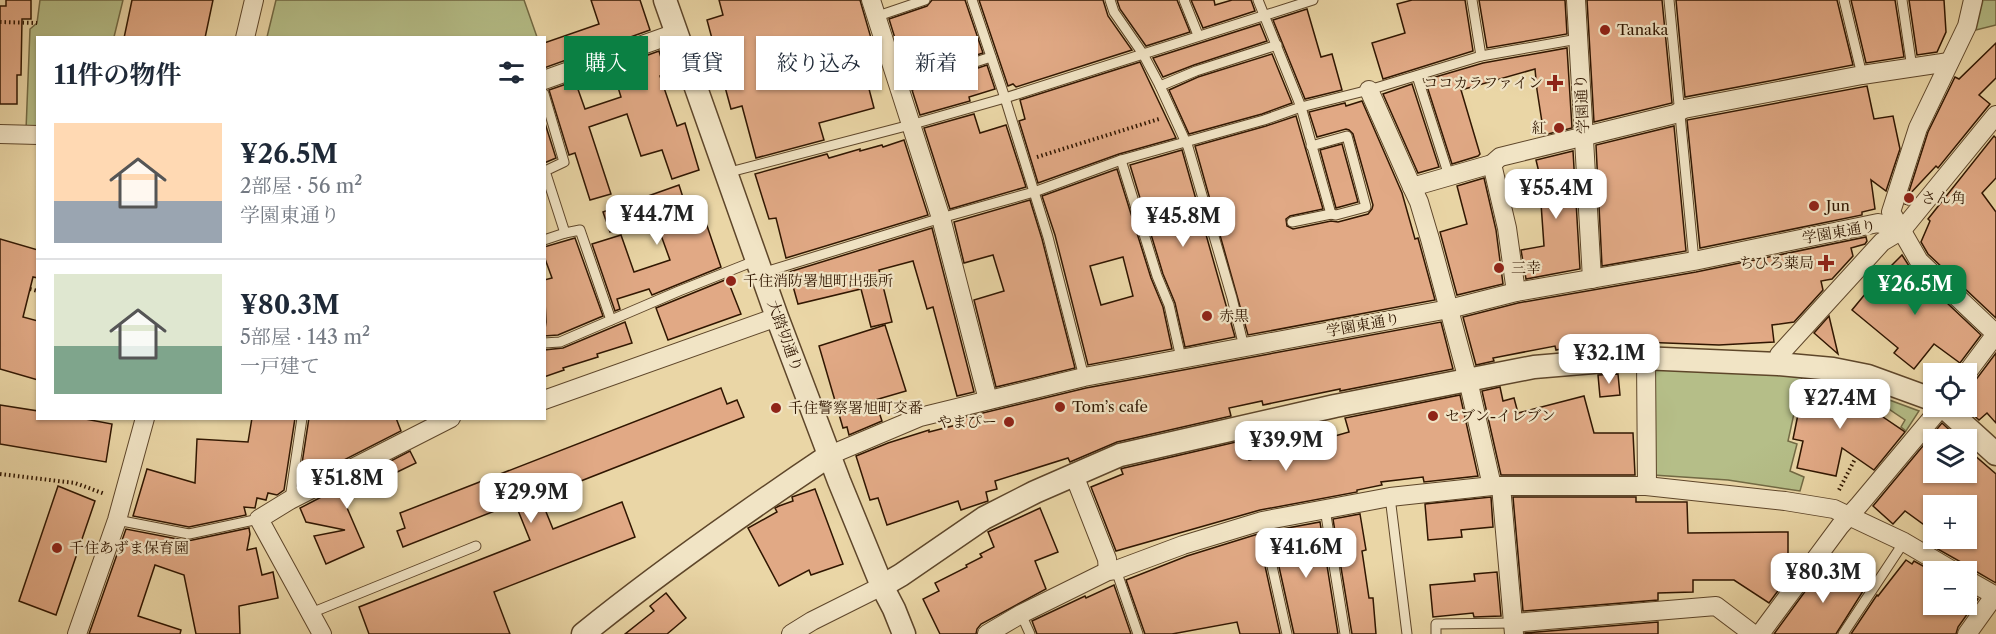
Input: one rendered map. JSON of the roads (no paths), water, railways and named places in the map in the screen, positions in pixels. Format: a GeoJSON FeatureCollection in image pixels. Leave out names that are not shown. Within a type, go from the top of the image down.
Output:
{"type":"FeatureCollection","features":[{"type":"Feature","properties":{"kind":"street"},"geometry":{"type":"LineString","coordinates":[[245,36],[254,0]]}},
{"type":"Feature","properties":{"kind":"street","name":"大踏切通り"},"geometry":{"type":"LineString","coordinates":[[665,0],[777,316],[882,586],[904,634]]}},
{"type":"Feature","properties":{"kind":"street","name":"学園通り"},"geometry":{"type":"LineString","coordinates":[[1576,0],[1592,279]]}},
{"type":"Feature","properties":{"kind":"street"},"geometry":{"type":"LineString","coordinates":[[1973,0],[1967,26],[1918,128],[1891,212],[1919,261],[1996,334],[1974,363]]}},
{"type":"Feature","properties":{"kind":"street"},"geometry":{"type":"LineString","coordinates":[[873,8],[894,74]]}},
{"type":"Feature","properties":{"kind":"street"},"geometry":{"type":"LineString","coordinates":[[546,79],[676,33]]}},
{"type":"Feature","properties":{"kind":"street"},"geometry":{"type":"LineString","coordinates":[[1412,187],[1492,164],[1500,157],[1680,112],[1862,75],[1948,62]]}},
{"type":"Feature","properties":{"kind":"street"},"geometry":{"type":"LineString","coordinates":[[899,90],[941,218],[988,400]]}},
{"type":"Feature","properties":{"kind":"street"},"geometry":{"type":"LineString","coordinates":[[1369,90],[1412,187],[1449,309],[1496,486],[1513,628],[1716,606],[1754,634]]}},
{"type":"Feature","properties":{"kind":"street"},"geometry":{"type":"LineString","coordinates":[[1778,364],[1779,355],[1882,242],[1902,230],[1996,115]]}},
{"type":"Feature","properties":{"kind":"street"},"geometry":{"type":"LineString","coordinates":[[0,134],[36,135]]}},
{"type":"Feature","properties":{"kind":"street"},"geometry":{"type":"LineString","coordinates":[[1492,164],[1507,228],[1516,292]]}},
{"type":"Feature","properties":{"kind":"street","name":"学園東通り"},"geometry":{"type":"LineString","coordinates":[[830,455],[920,417],[1084,377],[1449,309],[1516,292],[1694,261],[1878,223],[1902,230]]}},
{"type":"Feature","properties":{"kind":"street"},"geometry":{"type":"LineString","coordinates":[[546,399],[777,316]]}},
{"type":"Feature","properties":{"kind":"street"},"geometry":{"type":"LineString","coordinates":[[1646,358],[1647,486]]}},
{"type":"Feature","properties":{"kind":"street"},"geometry":{"type":"LineString","coordinates":[[791,634],[908,571],[984,518],[1120,455],[1335,406],[1533,367],[1646,358],[1833,369],[1868,376],[1923,396]]}},
{"type":"Feature","properties":{"kind":"street"},"geometry":{"type":"LineString","coordinates":[[1760,634],[1840,526],[1842,512],[1932,417]]}},
{"type":"Feature","properties":{"kind":"street"},"geometry":{"type":"LineString","coordinates":[[1954,417],[1996,454]]}},
{"type":"Feature","properties":{"kind":"street"},"geometry":{"type":"LineString","coordinates":[[77,634],[117,520],[145,420]]}},
{"type":"Feature","properties":{"kind":"street"},"geometry":{"type":"LineString","coordinates":[[322,634],[259,519],[290,500],[447,420]]}},
{"type":"Feature","properties":{"kind":"street"},"geometry":{"type":"LineString","coordinates":[[583,634],[661,573],[830,455]]}},
{"type":"Feature","properties":{"kind":"street"},"geometry":{"type":"LineString","coordinates":[[1074,475],[1112,570]]}},
{"type":"Feature","properties":{"kind":"street"},"geometry":{"type":"LineString","coordinates":[[987,634],[1021,614],[1112,570],[1262,521],[1390,497],[1496,486],[1647,486],[1842,512],[1905,542],[1936,561]]}},
{"type":"Feature","properties":{"kind":"street"},"geometry":{"type":"LineString","coordinates":[[1966,634],[1995,595],[1977,585]]}},
{"type":"Feature","properties":{"kind":"lane"},"geometry":{"type":"LineString","coordinates":[[873,8],[925,0]]}},
{"type":"Feature","properties":{"kind":"lane"},"geometry":{"type":"LineString","coordinates":[[972,0],[1048,237],[1084,377]]}},
{"type":"Feature","properties":{"kind":"lane"},"geometry":{"type":"LineString","coordinates":[[1110,0],[1114,12],[1143,54],[1160,86],[1188,147],[1244,347]]}},
{"type":"Feature","properties":{"kind":"lane"},"geometry":{"type":"LineString","coordinates":[[1184,0],[1198,35]]}},
{"type":"Feature","properties":{"kind":"lane"},"geometry":{"type":"LineString","coordinates":[[1258,0],[1301,107],[1331,214]]}},
{"type":"Feature","properties":{"kind":"lane"},"geometry":{"type":"LineString","coordinates":[[726,173],[1005,98],[1313,0]]}},
{"type":"Feature","properties":{"kind":"lane"},"geometry":{"type":"LineString","coordinates":[[1472,0],[1481,56]]}},
{"type":"Feature","properties":{"kind":"lane"},"geometry":{"type":"LineString","coordinates":[[1670,0],[1694,261]]}},
{"type":"Feature","properties":{"kind":"lane"},"geometry":{"type":"LineString","coordinates":[[1844,0],[1862,75]]}},
{"type":"Feature","properties":{"kind":"lane"},"geometry":{"type":"LineString","coordinates":[[1902,0],[1912,68]]}},
{"type":"Feature","properties":{"kind":"lane"},"geometry":{"type":"LineString","coordinates":[[546,343],[560,342],[679,291],[1034,192],[1121,160],[1185,141],[1481,56],[1578,39]]}},
{"type":"Feature","properties":{"kind":"lane"},"geometry":{"type":"LineString","coordinates":[[1160,86],[1196,71],[1277,45]]}},
{"type":"Feature","properties":{"kind":"lane"},"geometry":{"type":"LineString","coordinates":[[978,61],[991,57]]}},
{"type":"Feature","properties":{"kind":"lane"},"geometry":{"type":"LineString","coordinates":[[1417,76],[1449,176]]}},
{"type":"Feature","properties":{"kind":"lane"},"geometry":{"type":"LineString","coordinates":[[546,101],[564,162],[546,171]]}},
{"type":"Feature","properties":{"kind":"lane"},"geometry":{"type":"LineString","coordinates":[[1292,222],[1336,215],[1365,207],[1347,136],[1311,146]]}},
{"type":"Feature","properties":{"kind":"lane"},"geometry":{"type":"LineString","coordinates":[[1121,160],[1157,276],[1169,305],[1181,358]]}},
{"type":"Feature","properties":{"kind":"lane"},"geometry":{"type":"LineString","coordinates":[[546,174],[565,233]]}},
{"type":"Feature","properties":{"kind":"lane"},"geometry":{"type":"LineString","coordinates":[[546,239],[580,230],[611,320]]}},
{"type":"Feature","properties":{"kind":"lane"},"geometry":{"type":"LineString","coordinates":[[290,500],[302,420]]}},
{"type":"Feature","properties":{"kind":"lane"},"geometry":{"type":"LineString","coordinates":[[1390,497],[1407,634]]}},
{"type":"Feature","properties":{"kind":"lane"},"geometry":{"type":"LineString","coordinates":[[1325,509],[1345,634]]}},
{"type":"Feature","properties":{"kind":"lane"},"geometry":{"type":"LineString","coordinates":[[117,520],[189,534],[259,519]]}},
{"type":"Feature","properties":{"kind":"lane"},"geometry":{"type":"LineString","coordinates":[[1262,521],[1287,634]]}},
{"type":"Feature","properties":{"kind":"lane"},"geometry":{"type":"LineString","coordinates":[[1843,634],[1905,542]]}},
{"type":"Feature","properties":{"kind":"lane"},"geometry":{"type":"LineString","coordinates":[[311,613],[476,546]]}},
{"type":"Feature","properties":{"kind":"lane"},"geometry":{"type":"LineString","coordinates":[[1112,570],[1138,634]]}},
{"type":"Feature","properties":{"kind":"lane"},"geometry":{"type":"LineString","coordinates":[[1021,614],[1030,634]]}},
{"type":"Feature","properties":{"kind":"lane"},"geometry":{"type":"LineString","coordinates":[[1436,634],[1436,624],[1513,628]]}},
{"type":"Feature","properties":{"kind":"place","name":"Tanaka"},"geometry":{"type":"Point","coordinates":[1605,30]}},
{"type":"Feature","properties":{"kind":"place","name":"ココカラファイン"},"geometry":{"type":"Point","coordinates":[1555,83]}},
{"type":"Feature","properties":{"kind":"place","name":"紅"},"geometry":{"type":"Point","coordinates":[1559,128]}},
{"type":"Feature","properties":{"kind":"place","name":"さん角"},"geometry":{"type":"Point","coordinates":[1909,198]}},
{"type":"Feature","properties":{"kind":"place","name":"Jun"},"geometry":{"type":"Point","coordinates":[1814,206]}},
{"type":"Feature","properties":{"kind":"place","name":"ちひろ薬局"},"geometry":{"type":"Point","coordinates":[1826,263]}},
{"type":"Feature","properties":{"kind":"place","name":"三幸"},"geometry":{"type":"Point","coordinates":[1499,268]}},
{"type":"Feature","properties":{"kind":"place","name":"千住消防署旭町出張所"},"geometry":{"type":"Point","coordinates":[731,281]}},
{"type":"Feature","properties":{"kind":"place","name":"赤黒"},"geometry":{"type":"Point","coordinates":[1207,316]}},
{"type":"Feature","properties":{"kind":"place","name":"Tom’s cafe"},"geometry":{"type":"Point","coordinates":[1060,407]}},
{"type":"Feature","properties":{"kind":"place","name":"千住警察署旭町交番"},"geometry":{"type":"Point","coordinates":[776,408]}},
{"type":"Feature","properties":{"kind":"place","name":"セブン-イレブン"},"geometry":{"type":"Point","coordinates":[1433,416]}},
{"type":"Feature","properties":{"kind":"place","name":"やまぴー"},"geometry":{"type":"Point","coordinates":[1009,422]}},
{"type":"Feature","properties":{"kind":"place","name":"千住あずま保育園"},"geometry":{"type":"Point","coordinates":[57,548]}}]}
